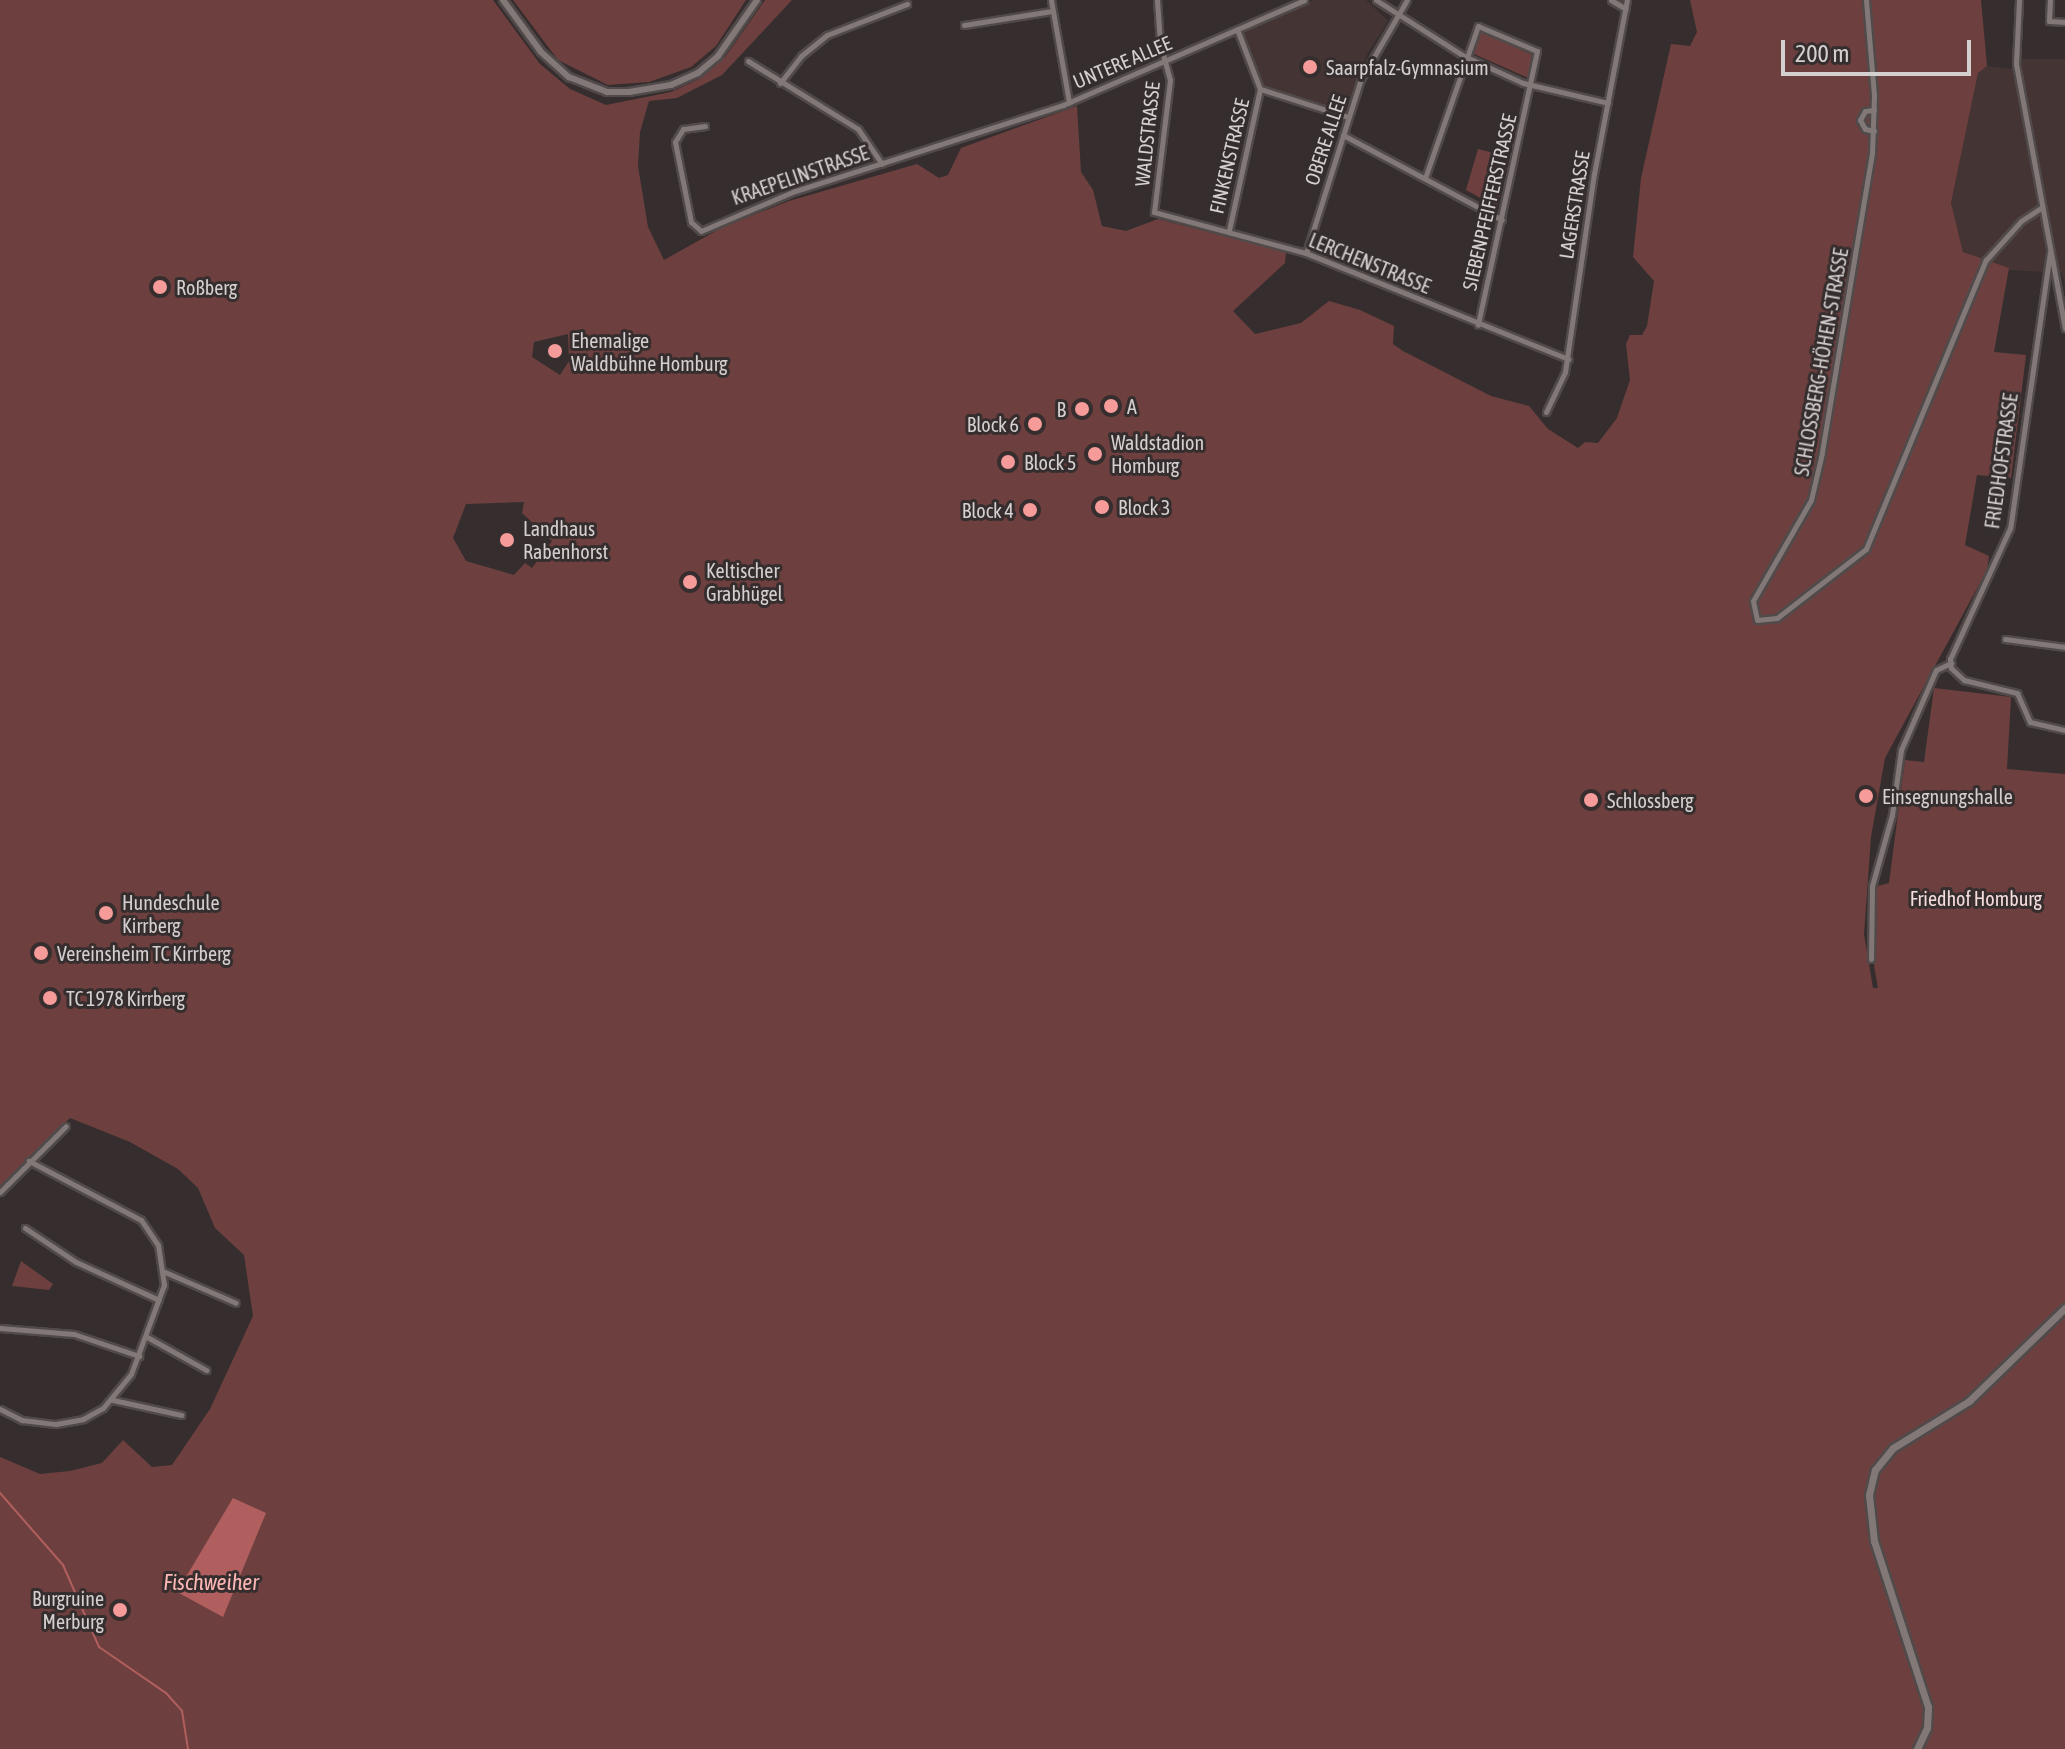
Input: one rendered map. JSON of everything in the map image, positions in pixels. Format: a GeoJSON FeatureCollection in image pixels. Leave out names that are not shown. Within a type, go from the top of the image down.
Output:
{"type":"FeatureCollection","features":[{"type":"Feature","properties":{"kind":"main road"},"geometry":{"type":"LineString","coordinates":[[1917,1749],[1927,1728],[1928,1707],[1874,1541],[1869,1495],[1875,1470],[1893,1448],[1969,1401],[2065,1308]]}},
{"type":"Feature","properties":{"kind":"street"},"geometry":{"type":"LineString","coordinates":[[503,0],[554,66],[579,83],[618,92],[671,85],[698,73],[718,56],[757,0]]}},
{"type":"Feature","properties":{"kind":"street"},"geometry":{"type":"LineString","coordinates":[[1051,0],[1069,102]]}},
{"type":"Feature","properties":{"kind":"street","name":"WALDSTRASSE"},"geometry":{"type":"LineString","coordinates":[[1154,212],[1170,80],[1157,0]]}},
{"type":"Feature","properties":{"kind":"street","name":"UNTERE ALLEE"},"geometry":{"type":"LineString","coordinates":[[948,143],[1069,102],[1304,0]]}},
{"type":"Feature","properties":{"kind":"street"},"geometry":{"type":"LineString","coordinates":[[1376,0],[1396,17],[1464,56],[1531,87],[1608,103]]}},
{"type":"Feature","properties":{"kind":"street","name":"OBERE ALLEE"},"geometry":{"type":"LineString","coordinates":[[1306,253],[1366,69],[1407,0]]}},
{"type":"Feature","properties":{"kind":"street"},"geometry":{"type":"LineString","coordinates":[[1611,0],[1626,9]]}},
{"type":"Feature","properties":{"kind":"street","name":"LAGERSTRASSE"},"geometry":{"type":"LineString","coordinates":[[1546,412],[1559,393],[1568,359],[1627,0]]}},
{"type":"Feature","properties":{"kind":"street","name":"SCHLOSSBERG-HÖHEN-STRASSE"},"geometry":{"type":"LineString","coordinates":[[1866,0],[1874,131],[1816,484],[1753,601],[1757,620],[1777,618],[1861,556],[1986,260],[2021,221],[2041,208]]}},
{"type":"Feature","properties":{"kind":"street"},"geometry":{"type":"LineString","coordinates":[[2019,0],[2016,64],[2065,329]]}},
{"type":"Feature","properties":{"kind":"street"},"geometry":{"type":"LineString","coordinates":[[2050,0],[2049,21],[2064,22]]}},
{"type":"Feature","properties":{"kind":"street"},"geometry":{"type":"LineString","coordinates":[[780,83],[827,35],[907,4]]}},
{"type":"Feature","properties":{"kind":"street"},"geometry":{"type":"LineString","coordinates":[[964,25],[1052,11]]}},
{"type":"Feature","properties":{"kind":"street","name":"SIEBENPFEIFFERSTRASSE"},"geometry":{"type":"LineString","coordinates":[[1464,56],[1478,26],[1483,25],[1537,51],[1478,325]]}},
{"type":"Feature","properties":{"kind":"street"},"geometry":{"type":"LineString","coordinates":[[1237,29],[1260,89],[1348,117]]}},
{"type":"Feature","properties":{"kind":"street"},"geometry":{"type":"LineString","coordinates":[[1425,178],[1464,56]]}},
{"type":"Feature","properties":{"kind":"street"},"geometry":{"type":"LineString","coordinates":[[748,61],[866,135],[882,164]]}},
{"type":"Feature","properties":{"kind":"street","name":"FINKENSTRASSE"},"geometry":{"type":"LineString","coordinates":[[1229,230],[1260,89]]}},
{"type":"Feature","properties":{"kind":"street"},"geometry":{"type":"LineString","coordinates":[[1874,110],[1865,111],[1860,120],[1865,129],[1874,131]]}},
{"type":"Feature","properties":{"kind":"street","name":"KRAEPELINSTRASSE"},"geometry":{"type":"LineString","coordinates":[[705,126],[683,129],[675,142],[691,222],[701,231],[762,202],[948,143]]}},
{"type":"Feature","properties":{"kind":"street"},"geometry":{"type":"LineString","coordinates":[[1343,135],[1502,220]]}},
{"type":"Feature","properties":{"kind":"street","name":"LERCHENSTRASSE"},"geometry":{"type":"LineString","coordinates":[[1154,212],[1306,253],[1568,359]]}},
{"type":"Feature","properties":{"kind":"street","name":"FRIEDHOFSTRASSE"},"geometry":{"type":"LineString","coordinates":[[1871,959],[1872,886],[1892,815],[1901,750],[1936,670],[1951,663],[2010,528],[2050,252]]}},
{"type":"Feature","properties":{"kind":"street"},"geometry":{"type":"LineString","coordinates":[[2005,639],[2065,647]]}},
{"type":"Feature","properties":{"kind":"street"},"geometry":{"type":"LineString","coordinates":[[1951,663],[1964,680],[2017,693],[2030,722],[2065,730]]}},
{"type":"Feature","properties":{"kind":"street"},"geometry":{"type":"LineString","coordinates":[[0,1192],[66,1126]]}},
{"type":"Feature","properties":{"kind":"street"},"geometry":{"type":"LineString","coordinates":[[0,1409],[22,1420],[56,1424],[83,1419],[113,1400],[147,1337],[165,1272],[158,1245],[141,1220],[29,1161]]}},
{"type":"Feature","properties":{"kind":"street"},"geometry":{"type":"LineString","coordinates":[[25,1228],[76,1262],[159,1300]]}},
{"type":"Feature","properties":{"kind":"street"},"geometry":{"type":"LineString","coordinates":[[165,1272],[236,1303]]}},
{"type":"Feature","properties":{"kind":"street"},"geometry":{"type":"LineString","coordinates":[[0,1328],[74,1334],[139,1356]]}},
{"type":"Feature","properties":{"kind":"street"},"geometry":{"type":"LineString","coordinates":[[147,1337],[206,1370]]}},
{"type":"Feature","properties":{"kind":"street"},"geometry":{"type":"LineString","coordinates":[[113,1400],[181,1415]]}},
{"type":"Feature","properties":{"kind":"shaded area","name":"Saarpfalz-Gymnasium"},"geometry":{"type":"Polygon","coordinates":[[[1314,0],[1366,0],[1388,21],[1367,54],[1344,113],[1265,88],[1244,32],[1314,0]]]}},
{"type":"Feature","properties":{"kind":"shaded area"},"geometry":{"type":"Polygon","coordinates":[[[2021,59],[2065,59],[2065,284],[2062,273],[2009,270],[1963,252],[1951,203],[1978,73],[1987,66],[2021,70],[2021,59]]]}},
{"type":"Feature","properties":{"kind":"green space","name":"Friedhof Homburg"},"geometry":{"type":"Polygon","coordinates":[[[0,0],[493,0],[540,64],[570,89],[606,105],[671,92],[701,78],[725,57],[765,0],[792,0],[722,75],[677,98],[649,101],[640,132],[638,166],[648,227],[664,260],[723,227],[789,201],[917,164],[939,178],[948,175],[961,148],[1077,106],[1081,172],[1093,190],[1102,226],[1126,231],[1158,219],[1286,252],[1285,263],[1233,311],[1255,334],[1301,323],[1329,301],[1360,310],[1394,326],[1393,344],[1403,351],[1491,396],[1529,406],[1548,429],[1578,448],[1585,442],[1598,443],[1617,418],[1630,380],[1626,344],[1630,335],[1642,335],[1647,326],[1654,281],[1633,257],[1641,178],[1671,44],[1690,46],[1697,32],[1690,0],[1981,0],[1987,66],[1978,73],[1951,203],[1963,252],[2009,268],[1994,352],[2026,355],[2011,478],[1977,475],[1965,545],[1989,556],[1987,570],[1885,758],[1871,837],[1864,934],[1873,988],[1878,988],[1871,948],[1874,887],[1889,883],[1905,760],[1924,762],[1934,688],[2011,697],[2007,769],[2065,774],[2065,1303],[2008,1360],[2014,1364],[2065,1312],[2065,1749],[0,1749],[0,1457],[40,1474],[70,1471],[102,1463],[123,1440],[152,1467],[172,1465],[210,1409],[253,1316],[244,1255],[215,1228],[198,1188],[178,1169],[130,1142],[70,1118],[0,1186],[0,0]],[[568,334],[534,342],[532,357],[560,375],[569,361],[568,334]],[[524,502],[466,504],[453,538],[466,561],[514,575],[525,563],[532,568],[552,541],[522,513],[524,502]]]}},
{"type":"Feature","properties":{"kind":"green space"},"geometry":{"type":"Polygon","coordinates":[[[513,0],[746,0],[716,46],[691,67],[649,82],[608,85],[558,60],[513,0]]]}},
{"type":"Feature","properties":{"kind":"green space"},"geometry":{"type":"Polygon","coordinates":[[[1481,31],[1532,55],[1528,78],[1474,54],[1481,31]]]}},
{"type":"Feature","properties":{"kind":"green space"},"geometry":{"type":"Polygon","coordinates":[[[1478,149],[1509,157],[1497,207],[1466,190],[1478,149]]]}},
{"type":"Feature","properties":{"kind":"green space"},"geometry":{"type":"Polygon","coordinates":[[[21,1261],[53,1284],[49,1290],[12,1286],[21,1261]]]}},
{"type":"Feature","properties":{"kind":"water","name":"Fischweiher"},"geometry":{"type":"Polygon","coordinates":[[[233,1498],[266,1513],[223,1617],[177,1592],[233,1498]]]}},
{"type":"Feature","properties":{"kind":"waterway"},"geometry":{"type":"LineString","coordinates":[[0,1493],[63,1565],[99,1647],[166,1693],[182,1711],[188,1749]]}},
{"type":"Feature","properties":{"kind":"place","name":"Saarpfalz-Gymnasium"},"geometry":{"type":"Point","coordinates":[1310,67]}},
{"type":"Feature","properties":{"kind":"place","name":"Roßberg"},"geometry":{"type":"Point","coordinates":[160,287]}},
{"type":"Feature","properties":{"kind":"place","name":"Ehemalige Waldbühne Homburg"},"geometry":{"type":"Point","coordinates":[555,351]}},
{"type":"Feature","properties":{"kind":"place","name":"A"},"geometry":{"type":"Point","coordinates":[1111,406]}},
{"type":"Feature","properties":{"kind":"place","name":"B"},"geometry":{"type":"Point","coordinates":[1082,409]}},
{"type":"Feature","properties":{"kind":"place","name":"Block 6"},"geometry":{"type":"Point","coordinates":[1035,424]}},
{"type":"Feature","properties":{"kind":"place","name":"Waldstadion Homburg"},"geometry":{"type":"Point","coordinates":[1095,454]}},
{"type":"Feature","properties":{"kind":"place","name":"Block 5"},"geometry":{"type":"Point","coordinates":[1008,462]}},
{"type":"Feature","properties":{"kind":"place","name":"Block 3"},"geometry":{"type":"Point","coordinates":[1102,507]}},
{"type":"Feature","properties":{"kind":"place","name":"Block 4"},"geometry":{"type":"Point","coordinates":[1030,510]}},
{"type":"Feature","properties":{"kind":"place","name":"Landhaus Rabenhorst"},"geometry":{"type":"Point","coordinates":[507,540]}},
{"type":"Feature","properties":{"kind":"place","name":"Keltischer Grabhügel"},"geometry":{"type":"Point","coordinates":[690,582]}},
{"type":"Feature","properties":{"kind":"place","name":"Einsegnungshalle"},"geometry":{"type":"Point","coordinates":[1866,796]}},
{"type":"Feature","properties":{"kind":"place","name":"Schlossberg"},"geometry":{"type":"Point","coordinates":[1591,800]}},
{"type":"Feature","properties":{"kind":"place","name":"Hundeschule Kirrberg"},"geometry":{"type":"Point","coordinates":[106,913]}},
{"type":"Feature","properties":{"kind":"place","name":"Vereinsheim TC Kirrberg"},"geometry":{"type":"Point","coordinates":[41,953]}},
{"type":"Feature","properties":{"kind":"place","name":"TC 1978 Kirrberg"},"geometry":{"type":"Point","coordinates":[50,998]}},
{"type":"Feature","properties":{"kind":"place","name":"Burgruine Merburg"},"geometry":{"type":"Point","coordinates":[120,1610]}}]}
